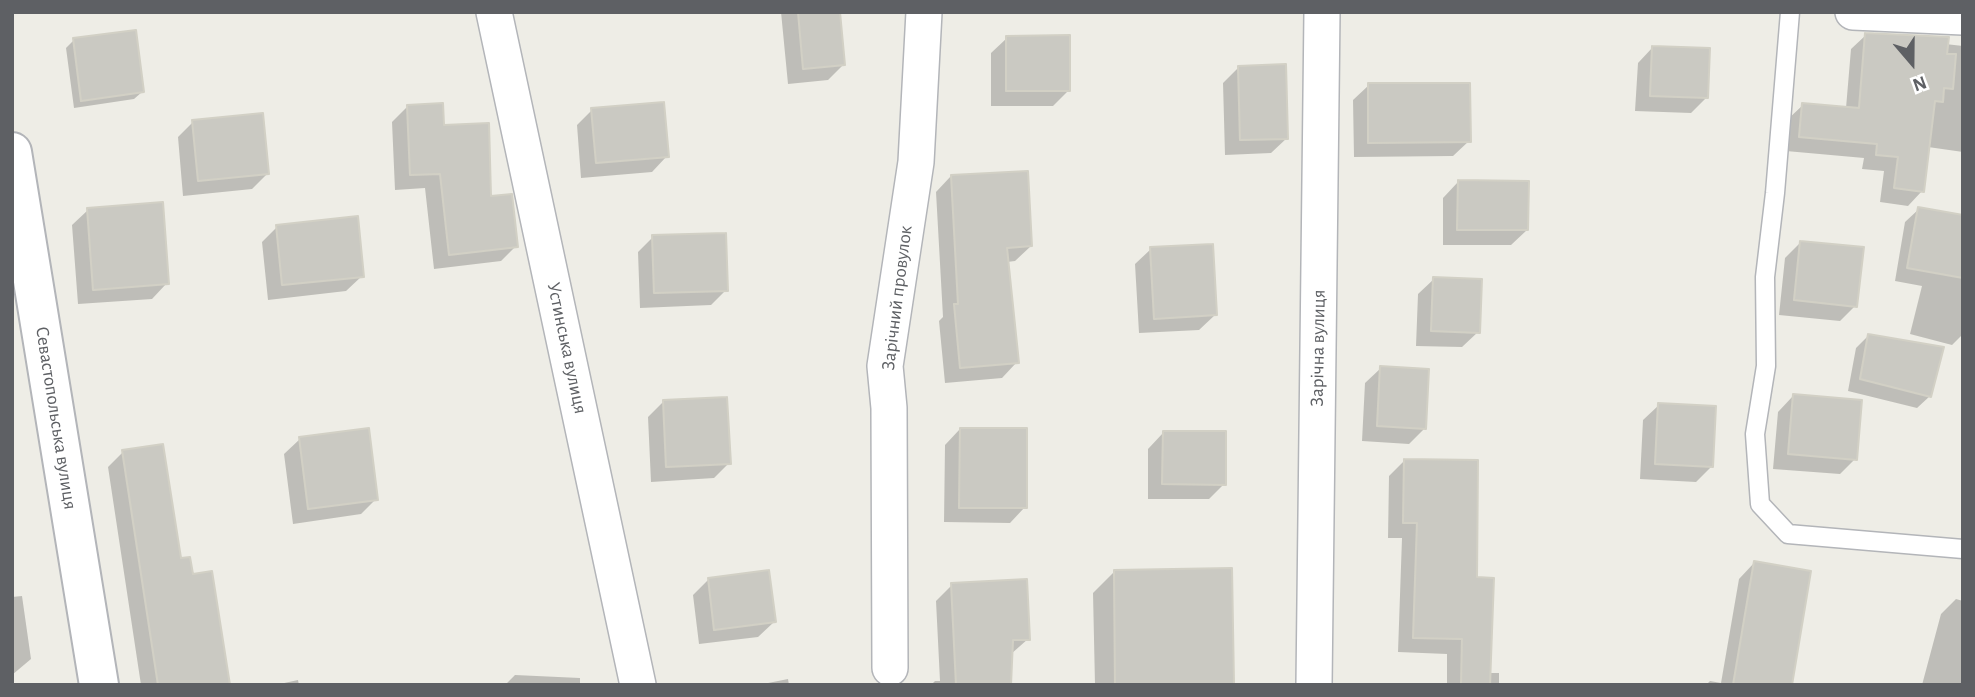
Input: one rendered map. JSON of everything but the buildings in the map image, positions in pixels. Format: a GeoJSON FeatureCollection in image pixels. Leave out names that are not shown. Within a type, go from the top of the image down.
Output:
{"type":"FeatureCollection","features":[{"type":"Feature","properties":{"kind":"street","name":"Устинська вулиця"},"geometry":{"type":"LineString","coordinates":[[495,12],[638,685]]}},
{"type":"Feature","properties":{"kind":"street","name":"Зарічний провулок"},"geometry":{"type":"LineString","coordinates":[[890,668],[889,408],[886,366],[916,162],[924,12]]}},
{"type":"Feature","properties":{"kind":"street","name":"Зарічна вулиця"},"geometry":{"type":"LineString","coordinates":[[1314,685],[1322,12]]}},
{"type":"Feature","properties":{"kind":"street"},"geometry":{"type":"LineString","coordinates":[[1853,12],[1963,17]]}},
{"type":"Feature","properties":{"kind":"street","name":"Севастопольська вулиця"},"geometry":{"type":"LineString","coordinates":[[12,152],[99,685]]}},
{"type":"Feature","properties":{"kind":"lane"},"geometry":{"type":"LineString","coordinates":[[1790,12],[1765,277],[1766,366],[1755,435],[1760,504],[1788,534],[1963,549]]}}]}
